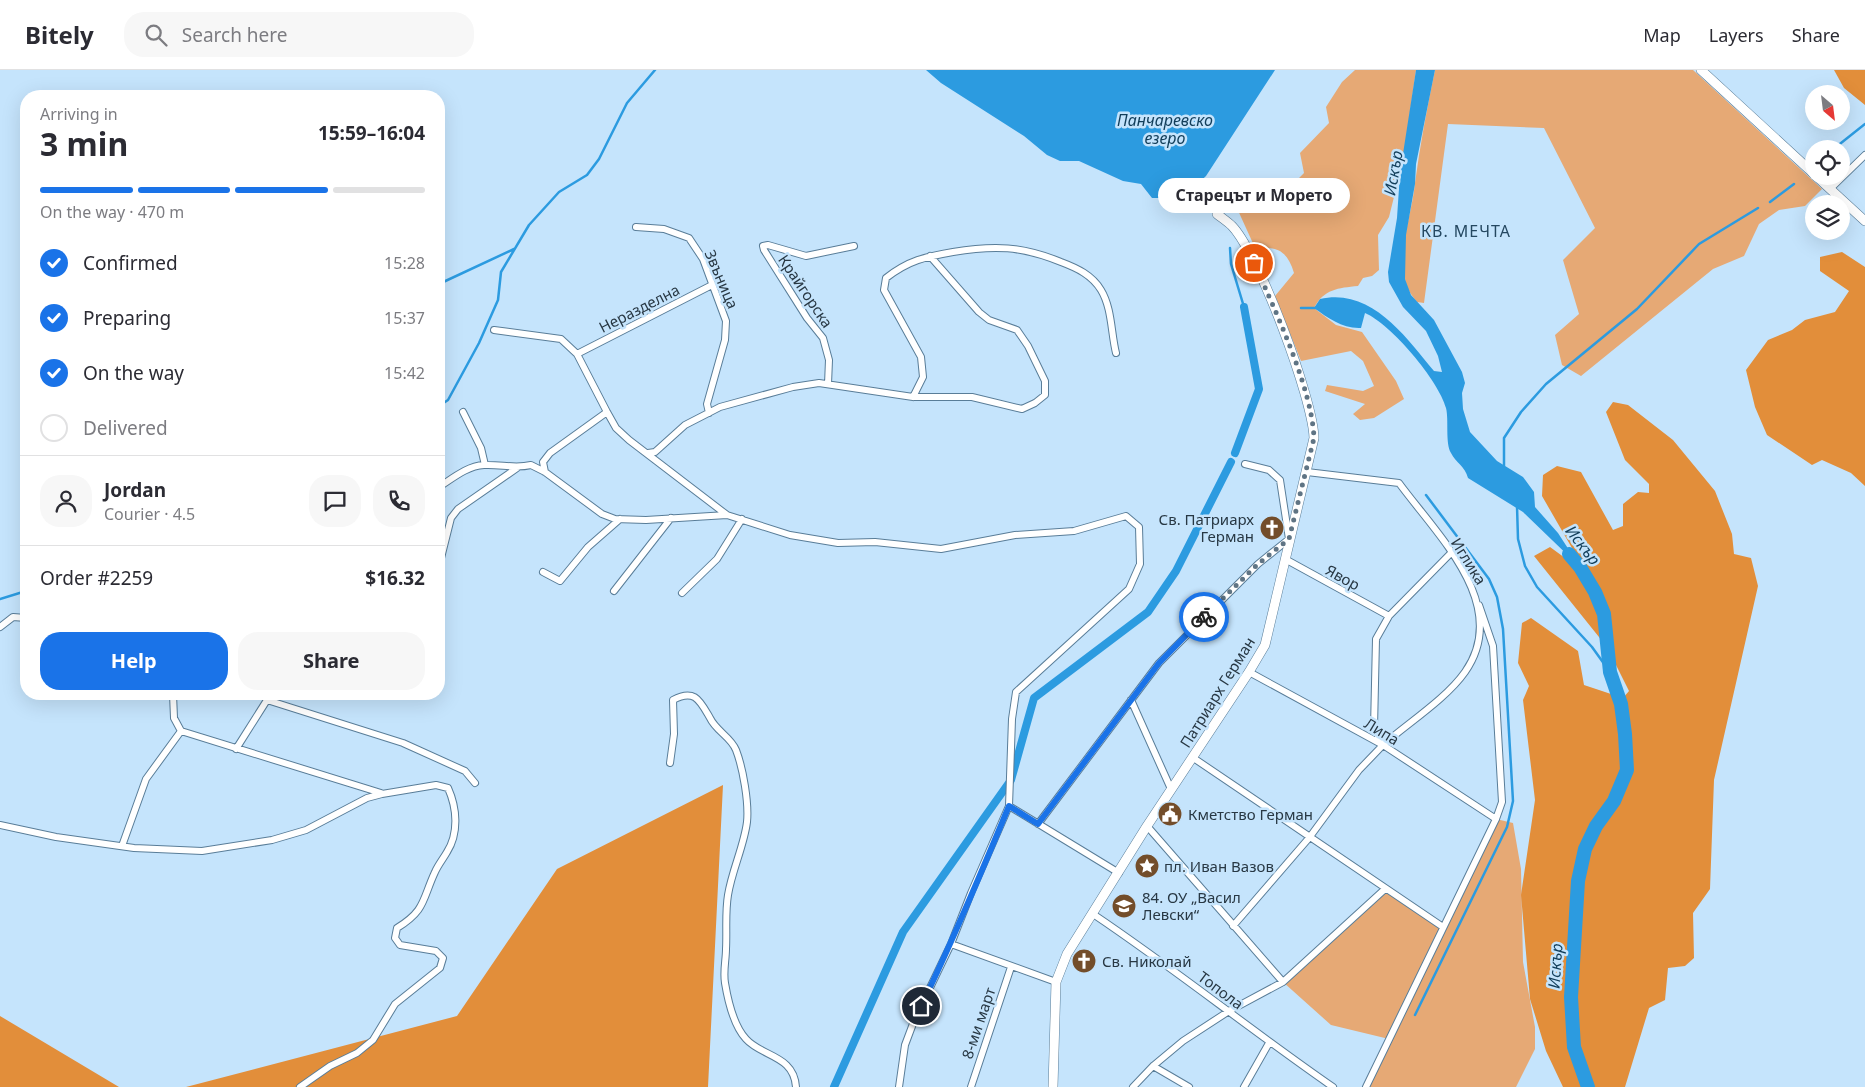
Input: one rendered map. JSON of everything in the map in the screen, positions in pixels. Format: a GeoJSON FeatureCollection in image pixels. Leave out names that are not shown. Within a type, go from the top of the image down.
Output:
{"type":"FeatureCollection","features":[{"type":"Feature","properties":{"kind":"street"},"geometry":{"type":"LineString","coordinates":[[1701,70],[1805,166]]}},
{"type":"Feature","properties":{"kind":"street"},"geometry":{"type":"LineString","coordinates":[[1830,189],[1865,156]]}},
{"type":"Feature","properties":{"kind":"street"},"geometry":{"type":"LineString","coordinates":[[1826,185],[1865,222]]}},
{"type":"Feature","properties":{"kind":"street","name":"Патриарх Герман"},"geometry":{"type":"LineString","coordinates":[[1053,1087],[1056,982],[1067,954],[1147,826],[1250,672],[1265,645],[1314,438],[1314,426],[1301,380],[1246,246],[1232,226],[1217,214]]}},
{"type":"Feature","properties":{"kind":"street","name":"Звъница"},"geometry":{"type":"LineString","coordinates":[[636,227],[664,229],[689,238],[703,259],[726,321],[725,340],[707,404],[709,413]]}},
{"type":"Feature","properties":{"kind":"street","name":"Крайгорска"},"geometry":{"type":"LineString","coordinates":[[828,384],[829,360],[824,338],[808,318],[763,246],[768,245],[806,256],[854,246]]}},
{"type":"Feature","properties":{"kind":"street"},"geometry":{"type":"LineString","coordinates":[[913,397],[923,377],[921,357],[884,290],[886,278],[903,265],[930,256],[974,248],[1007,247],[1032,251],[1074,267],[1091,277],[1102,290],[1111,321],[1111,334],[1116,353]]}},
{"type":"Feature","properties":{"kind":"street"},"geometry":{"type":"LineString","coordinates":[[648,453],[655,452],[685,425],[709,413],[729,404],[793,387],[828,384],[913,397],[972,397],[1022,409],[1035,403],[1044,395],[1045,381],[1028,346],[1017,330],[989,320],[979,312],[930,256]]}},
{"type":"Feature","properties":{"kind":"street","name":"Неразделна"},"geometry":{"type":"LineString","coordinates":[[577,354],[712,285]]}},
{"type":"Feature","properties":{"kind":"street"},"geometry":{"type":"LineString","coordinates":[[494,330],[561,339],[577,354],[616,428],[727,515]]}},
{"type":"Feature","properties":{"kind":"street"},"geometry":{"type":"LineString","coordinates":[[463,412],[481,448],[485,465]]}},
{"type":"Feature","properties":{"kind":"street"},"geometry":{"type":"LineString","coordinates":[[545,472],[543,462],[550,452],[606,412]]}},
{"type":"Feature","properties":{"kind":"street"},"geometry":{"type":"LineString","coordinates":[[445,542],[451,518],[458,509],[517,468],[531,464],[545,472],[602,514],[620,519],[727,515],[812,540],[838,543],[895,543],[941,549],[1015,535],[1074,531],[1126,516],[1134,520],[1139,527],[1141,536],[1140,564],[1129,589],[1016,692],[1012,719],[1009,806],[951,944],[914,1021],[905,1045],[899,1087]]}},
{"type":"Feature","properties":{"kind":"street"},"geometry":{"type":"LineString","coordinates":[[1038,824],[1159,663],[1258,564],[1289,539],[1280,480],[1269,470],[1245,464]]}},
{"type":"Feature","properties":{"kind":"street"},"geometry":{"type":"LineString","coordinates":[[445,483],[471,467],[485,465],[517,468]]}},
{"type":"Feature","properties":{"kind":"street","name":"Иглика"},"geometry":{"type":"LineString","coordinates":[[1233,926],[1309,838],[1360,770],[1382,745],[1444,694],[1464,673],[1476,653],[1480,634],[1479,605],[1469,580],[1399,483],[1307,472]]}},
{"type":"Feature","properties":{"kind":"street"},"geometry":{"type":"LineString","coordinates":[[614,591],[671,518]]}},
{"type":"Feature","properties":{"kind":"street"},"geometry":{"type":"LineString","coordinates":[[542,572],[560,581],[588,547],[620,519]]}},
{"type":"Feature","properties":{"kind":"street"},"geometry":{"type":"LineString","coordinates":[[682,593],[717,559],[742,519]]}},
{"type":"Feature","properties":{"kind":"street"},"geometry":{"type":"LineString","coordinates":[[1382,745],[1374,728],[1375,648],[1380,630],[1390,616],[1451,553]]}},
{"type":"Feature","properties":{"kind":"street","name":"Явор"},"geometry":{"type":"LineString","coordinates":[[1285,559],[1390,616]]}},
{"type":"Feature","properties":{"kind":"street"},"geometry":{"type":"LineString","coordinates":[[1366,1087],[1496,819],[1502,802],[1493,646],[1479,605]]}},
{"type":"Feature","properties":{"kind":"street"},"geometry":{"type":"LineString","coordinates":[[0,627],[13,617],[20,618]]}},
{"type":"Feature","properties":{"kind":"street","name":"Липа"},"geometry":{"type":"LineString","coordinates":[[1250,672],[1382,745],[1496,819]]}},
{"type":"Feature","properties":{"kind":"street"},"geometry":{"type":"LineString","coordinates":[[670,763],[674,734],[673,700],[682,696],[695,697],[700,700],[710,720],[731,741],[736,750],[747,805],[747,821],[728,896],[726,918],[724,968],[732,1013],[746,1039],[782,1061],[790,1070],[796,1087]]}},
{"type":"Feature","properties":{"kind":"street"},"geometry":{"type":"LineString","coordinates":[[173,700],[174,718],[181,731],[382,794]]}},
{"type":"Feature","properties":{"kind":"street"},"geometry":{"type":"LineString","coordinates":[[236,748],[267,700],[403,743],[465,771],[475,783]]}},
{"type":"Feature","properties":{"kind":"street"},"geometry":{"type":"LineString","coordinates":[[1130,700],[1171,790]]}},
{"type":"Feature","properties":{"kind":"street"},"geometry":{"type":"LineString","coordinates":[[122,846],[146,779],[181,731]]}},
{"type":"Feature","properties":{"kind":"street"},"geometry":{"type":"LineString","coordinates":[[1192,758],[1443,927]]}},
{"type":"Feature","properties":{"kind":"street"},"geometry":{"type":"LineString","coordinates":[[0,825],[56,837],[122,846],[172,851],[202,851],[272,840],[306,830],[367,798],[382,794],[436,785],[448,788],[453,800],[455,831],[449,850],[435,871],[422,907],[409,921],[397,928],[395,938],[400,945],[436,951],[443,958],[440,968],[395,1004],[373,1040],[357,1053],[330,1066],[300,1087]]}},
{"type":"Feature","properties":{"kind":"street"},"geometry":{"type":"LineString","coordinates":[[1009,806],[1119,873]]}},
{"type":"Feature","properties":{"kind":"street"},"geometry":{"type":"LineString","coordinates":[[1147,826],[1283,982]]}},
{"type":"Feature","properties":{"kind":"street"},"geometry":{"type":"LineString","coordinates":[[1133,1087],[1153,1066],[1184,1041],[1229,1011],[1283,982],[1385,889]]}},
{"type":"Feature","properties":{"kind":"street","name":"Топола"},"geometry":{"type":"LineString","coordinates":[[1093,914],[1137,943],[1269,1043],[1333,1087]]}},
{"type":"Feature","properties":{"kind":"street"},"geometry":{"type":"LineString","coordinates":[[951,944],[1056,982]]}},
{"type":"Feature","properties":{"kind":"street","name":"8-ми март"},"geometry":{"type":"LineString","coordinates":[[971,1087],[1011,967]]}},
{"type":"Feature","properties":{"kind":"street"},"geometry":{"type":"LineString","coordinates":[[1244,1087],[1269,1043]]}},
{"type":"Feature","properties":{"kind":"street"},"geometry":{"type":"LineString","coordinates":[[1153,1066],[1189,1087]]}},
{"type":"Feature","properties":{"kind":"street"},"geometry":{"type":"LineString","coordinates":[[892,1087],[899,1078]]}},
{"type":"Feature","properties":{"kind":"shaded area"},"geometry":{"type":"Polygon","coordinates":[[[1355,70],[1416,70],[1403,161],[1389,217],[1378,235],[1379,270],[1372,276],[1363,278],[1358,286],[1327,293],[1314,308],[1336,325],[1362,332],[1396,381],[1404,399],[1374,418],[1360,420],[1353,414],[1365,404],[1325,391],[1327,385],[1363,391],[1374,386],[1363,361],[1351,351],[1301,361],[1275,296],[1294,273],[1292,266],[1285,255],[1276,249],[1264,248],[1256,250],[1236,206],[1260,198],[1279,185],[1295,182],[1304,173],[1300,153],[1329,123],[1326,107],[1342,82],[1355,70]]]}},
{"type":"Feature","properties":{"kind":"shaded area"},"geometry":{"type":"Polygon","coordinates":[[[1435,70],[1693,70],[1805,173],[1805,185],[1818,185],[1822,189],[1816,195],[1805,195],[1805,206],[1779,210],[1759,224],[1744,256],[1713,269],[1581,376],[1562,365],[1555,335],[1579,314],[1563,260],[1595,228],[1544,128],[1448,124],[1424,303],[1417,302],[1408,288],[1403,267],[1403,255],[1435,70]]]}},
{"type":"Feature","properties":{"kind":"shaded area"},"geometry":{"type":"Polygon","coordinates":[[[1834,70],[1865,70],[1865,105],[1850,93],[1850,85],[1842,85],[1834,70]]]}},
{"type":"Feature","properties":{"kind":"shaded area"},"geometry":{"type":"Polygon","coordinates":[[[1842,252],[1865,267],[1865,486],[1851,473],[1822,460],[1812,465],[1767,435],[1755,407],[1746,370],[1768,340],[1792,330],[1805,320],[1835,312],[1849,291],[1820,271],[1820,257],[1842,252]]]}},
{"type":"Feature","properties":{"kind":"shaded area"},"geometry":{"type":"Polygon","coordinates":[[[1613,402],[1628,405],[1673,440],[1715,491],[1732,534],[1734,554],[1751,558],[1758,586],[1714,780],[1710,889],[1693,913],[1694,958],[1685,966],[1668,968],[1665,1000],[1649,1008],[1625,1087],[1563,1087],[1546,1051],[1530,999],[1521,895],[1535,800],[1523,700],[1529,686],[1518,663],[1522,623],[1531,618],[1578,651],[1584,685],[1623,698],[1629,691],[1607,647],[1534,556],[1550,547],[1576,566],[1580,562],[1542,496],[1543,475],[1557,466],[1581,472],[1613,530],[1623,526],[1623,504],[1638,492],[1649,493],[1649,484],[1625,460],[1606,412],[1613,402]]]}},
{"type":"Feature","properties":{"kind":"shaded area"},"geometry":{"type":"Polygon","coordinates":[[[723,785],[708,1087],[186,1087],[457,1016],[557,869],[723,785]]]}},
{"type":"Feature","properties":{"kind":"shaded area"},"geometry":{"type":"Polygon","coordinates":[[[1496,819],[1513,823],[1521,869],[1523,962],[1535,1027],[1535,1049],[1516,1087],[1366,1087],[1389,1039],[1331,1025],[1283,982],[1385,889],[1443,927],[1496,819]]]}},
{"type":"Feature","properties":{"kind":"shaded area"},"geometry":{"type":"Polygon","coordinates":[[[0,1016],[119,1087],[0,1087],[0,1016]]]}},
{"type":"Feature","properties":{"kind":"water","name":"Панчаревско езеро"},"geometry":{"type":"Polygon","coordinates":[[[926,70],[1275,70],[1206,176],[1183,198],[1152,198],[1141,184],[1123,181],[1079,161],[1060,161],[1047,155],[1024,136],[941,83],[926,70]]]}},
{"type":"Feature","properties":{"kind":"water"},"geometry":{"type":"Polygon","coordinates":[[[1416,70],[1435,70],[1416,164],[1415,184],[1406,235],[1405,279],[1411,295],[1434,320],[1462,372],[1465,383],[1462,393],[1463,409],[1470,432],[1497,461],[1523,477],[1534,492],[1535,507],[1558,533],[1580,567],[1523,512],[1468,478],[1465,470],[1449,449],[1447,413],[1442,397],[1413,354],[1388,329],[1365,313],[1361,328],[1354,328],[1336,322],[1314,308],[1320,299],[1338,297],[1355,300],[1371,308],[1399,330],[1434,371],[1442,372],[1438,356],[1426,331],[1403,307],[1389,282],[1388,272],[1397,218],[1400,173],[1416,70]]]}},
{"type":"Feature","properties":{"kind":"waterway"},"geometry":{"type":"LineString","coordinates":[[445,402],[448,400],[479,343],[498,300],[501,272],[529,225],[559,192],[587,175],[599,159],[627,103],[655,70]]}},
{"type":"Feature","properties":{"kind":"waterway"},"geometry":{"type":"LineString","coordinates":[[1845,140],[1865,124]]}},
{"type":"Feature","properties":{"kind":"waterway"},"geometry":{"type":"LineString","coordinates":[[1770,202],[1794,184]]}},
{"type":"Feature","properties":{"kind":"waterway"},"geometry":{"type":"LineString","coordinates":[[1504,466],[1504,438],[1521,412],[1546,384],[1637,309],[1699,244],[1758,208]]}},
{"type":"Feature","properties":{"kind":"waterway"},"geometry":{"type":"LineString","coordinates":[[1230,248],[1231,264],[1244,307]]}},
{"type":"Feature","properties":{"kind":"waterway"},"geometry":{"type":"LineString","coordinates":[[445,281],[514,249]]}},
{"type":"Feature","properties":{"kind":"waterway"},"geometry":{"type":"LineString","coordinates":[[1235,453],[1259,389],[1244,307]]}},
{"type":"Feature","properties":{"kind":"waterway"},"geometry":{"type":"LineString","coordinates":[[1301,308],[1317,308]]}},
{"type":"Feature","properties":{"kind":"waterway"},"geometry":{"type":"LineString","coordinates":[[834,1087],[903,932],[1011,780],[1034,698],[1148,612],[1176,571],[1231,462]]}},
{"type":"Feature","properties":{"kind":"waterway"},"geometry":{"type":"LineString","coordinates":[[1415,1015],[1507,827],[1513,801],[1503,629],[1497,597],[1489,579],[1426,495]]}},
{"type":"Feature","properties":{"kind":"waterway"},"geometry":{"type":"LineString","coordinates":[[1517,506],[1518,539],[1525,566],[1537,587],[1592,647],[1610,672]]}},
{"type":"Feature","properties":{"kind":"waterway","name":"Искър"},"geometry":{"type":"LineString","coordinates":[[1569,554],[1580,567],[1595,592],[1604,614],[1610,672],[1621,704],[1627,770],[1614,801],[1596,826],[1585,849],[1578,881],[1571,997],[1574,1047],[1588,1087]]}},
{"type":"Feature","properties":{"kind":"waterway"},"geometry":{"type":"LineString","coordinates":[[0,599],[20,593]]}},
{"type":"Feature","properties":{"kind":"way so far"},"geometry":{"type":"LineString","coordinates":[[1204,617],[1258,564],[1289,539],[1314,438],[1314,426],[1301,380],[1254,263]]}},
{"type":"Feature","properties":{"kind":"place","name":"Старецът и Морето"},"geometry":{"type":"Point","coordinates":[1254,263]}},
{"type":"Feature","properties":{"kind":"place","name":"Св. Патриарх Герман"},"geometry":{"type":"Point","coordinates":[1272,528]}},
{"type":"Feature","properties":{"kind":"place","name":"Кметство Герман"},"geometry":{"type":"Point","coordinates":[1170,814]}},
{"type":"Feature","properties":{"kind":"place","name":"пл. Иван Вазов"},"geometry":{"type":"Point","coordinates":[1147,866]}},
{"type":"Feature","properties":{"kind":"place","name":"84. ОУ „Васил Левски“"},"geometry":{"type":"Point","coordinates":[1124,906]}},
{"type":"Feature","properties":{"kind":"place","name":"Св. Николай"},"geometry":{"type":"Point","coordinates":[1084,961]}},
{"type":"Feature","properties":{"kind":"district","name":"КВ. МЕЧТА"},"geometry":{"type":"Point","coordinates":[1466,231]}},
{"type":"Feature","properties":{"kind":"route"},"geometry":{"type":"LineString","coordinates":[[921,1006],[951,944],[1009,806],[1038,824],[1159,663],[1204,617]]}}]}
